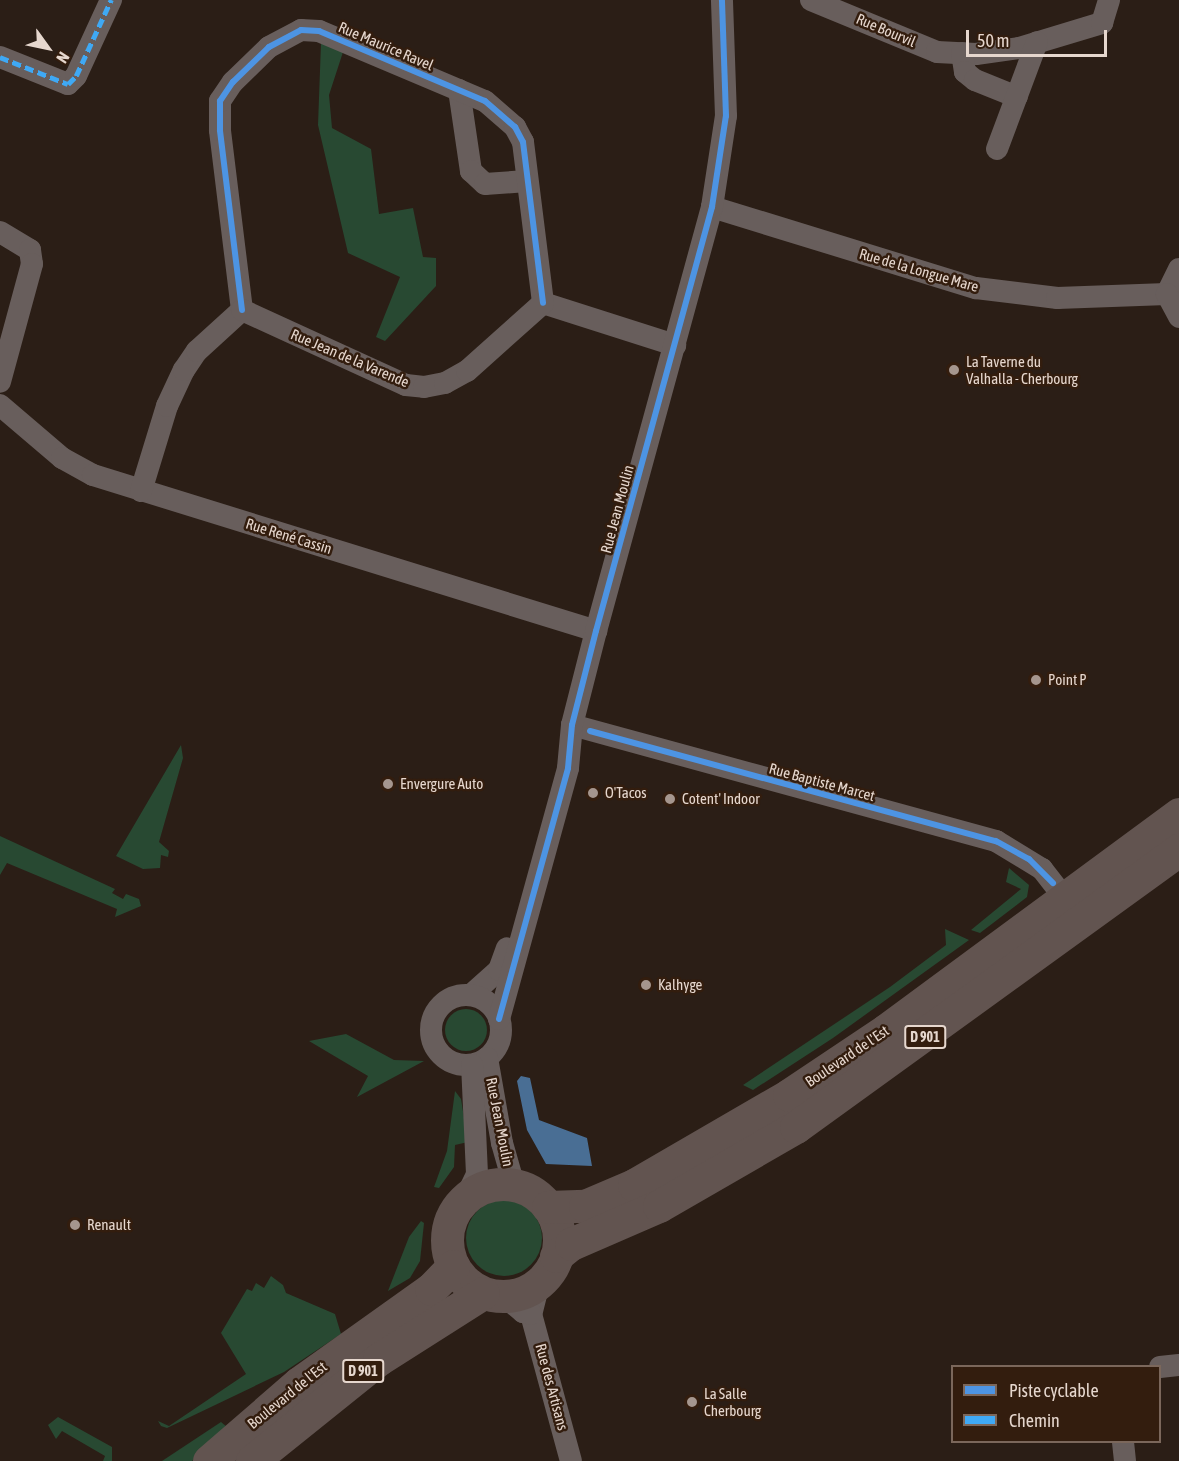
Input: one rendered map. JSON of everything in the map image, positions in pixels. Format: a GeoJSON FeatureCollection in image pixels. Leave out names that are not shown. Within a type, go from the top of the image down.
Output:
{"type":"FeatureCollection","features":[{"type":"Feature","properties":{"kind":"main road","name":"Boulevard de l'Est"},"geometry":{"type":"LineString","coordinates":[[548,1207],[585,1206],[691,1155],[886,1030],[1179,814]]}},
{"type":"Feature","properties":{"kind":"main road","name":"Boulevard de l'Est"},"geometry":{"type":"LineString","coordinates":[[556,1256],[571,1244],[659,1206],[796,1127],[1179,850]]}},
{"type":"Feature","properties":{"kind":"main road"},"geometry":{"type":"LineString","coordinates":[[496,1184],[514,1185],[539,1197],[548,1207],[559,1239],[556,1256],[535,1299],[522,1293],[493,1294],[471,1287],[453,1266],[447,1249],[448,1230],[454,1213],[465,1199],[496,1184]]}},
{"type":"Feature","properties":{"kind":"main road","name":"Boulevard de l'Est"},"geometry":{"type":"LineString","coordinates":[[209,1461],[299,1383],[422,1296],[453,1266]]}},
{"type":"Feature","properties":{"kind":"main road","name":"Boulevard de l'Est"},"geometry":{"type":"LineString","coordinates":[[252,1461],[379,1359],[493,1294]]}},
{"type":"Feature","properties":{"kind":"street"},"geometry":{"type":"LineString","coordinates":[[0,57],[68,84],[76,76],[111,0]]}},
{"type":"Feature","properties":{"kind":"street","name":"Rue Jean Moulin"},"geometry":{"type":"LineString","coordinates":[[581,728],[558,752],[503,960],[488,984],[471,995],[453,997],[443,1003],[436,1012],[431,1032],[442,1056],[454,1063],[479,1061],[498,1044],[499,1019],[581,728],[596,630],[712,207],[726,116],[725,0]]}},
{"type":"Feature","properties":{"kind":"street","name":"Rue Bourvil"},"geometry":{"type":"LineString","coordinates":[[811,0],[937,51],[962,53],[1037,42],[1102,23],[1109,0]]}},
{"type":"Feature","properties":{"kind":"street","name":"Rue Maurice Ravel"},"geometry":{"type":"LineString","coordinates":[[242,310],[220,130],[220,101],[233,82],[270,47],[301,30],[319,31],[459,90],[501,111],[515,126],[523,142],[543,303]]}},
{"type":"Feature","properties":{"kind":"street"},"geometry":{"type":"LineString","coordinates":[[997,149],[1037,42]]}},
{"type":"Feature","properties":{"kind":"street"},"geometry":{"type":"LineString","coordinates":[[962,53],[965,72],[975,80],[1017,97]]}},
{"type":"Feature","properties":{"kind":"street"},"geometry":{"type":"LineString","coordinates":[[459,90],[471,171],[485,184],[527,181]]}},
{"type":"Feature","properties":{"kind":"street","name":"Rue de la Longue Mare"},"geometry":{"type":"LineString","coordinates":[[712,207],[976,288],[1057,298],[1167,294]]}},
{"type":"Feature","properties":{"kind":"street"},"geometry":{"type":"LineString","coordinates":[[0,231],[30,250],[32,264],[0,382]]}},
{"type":"Feature","properties":{"kind":"street"},"geometry":{"type":"LineString","coordinates":[[1179,269],[1167,294],[1179,317]]}},
{"type":"Feature","properties":{"kind":"street"},"geometry":{"type":"LineString","coordinates":[[543,303],[675,345]]}},
{"type":"Feature","properties":{"kind":"street","name":"Rue Jean de la Varende"},"geometry":{"type":"LineString","coordinates":[[242,310],[406,385],[424,387],[445,383],[467,371],[543,303]]}},
{"type":"Feature","properties":{"kind":"street"},"geometry":{"type":"LineString","coordinates":[[141,491],[167,406],[184,370],[197,351],[242,310]]}},
{"type":"Feature","properties":{"kind":"street","name":"Rue René Cassin"},"geometry":{"type":"LineString","coordinates":[[0,405],[62,458],[93,475],[596,630]]}},
{"type":"Feature","properties":{"kind":"street","name":"Rue Baptiste Marcet"},"geometry":{"type":"LineString","coordinates":[[581,728],[996,841],[1042,869],[1065,898]]}},
{"type":"Feature","properties":{"kind":"street"},"geometry":{"type":"LineString","coordinates":[[471,995],[487,1002],[499,1019]]}},
{"type":"Feature","properties":{"kind":"street","name":"Rue Jean Moulin"},"geometry":{"type":"LineString","coordinates":[[479,1061],[514,1185]]}},
{"type":"Feature","properties":{"kind":"street","name":"Rue Jean Moulin"},"geometry":{"type":"LineString","coordinates":[[465,1199],[477,1174],[479,1061]]}},
{"type":"Feature","properties":{"kind":"street","name":"Rue des Artisans"},"geometry":{"type":"LineString","coordinates":[[535,1299],[571,1461]]}},
{"type":"Feature","properties":{"kind":"street"},"geometry":{"type":"LineString","coordinates":[[1161,1366],[1179,1365]]}},
{"type":"Feature","properties":{"kind":"street"},"geometry":{"type":"LineString","coordinates":[[1123,1443],[1125,1461]]}},
{"type":"Feature","properties":{"kind":"green space"},"geometry":{"type":"Polygon","coordinates":[[[321,43],[343,52],[329,95],[332,128],[371,149],[379,214],[413,208],[423,257],[436,258],[436,286],[385,341],[376,337],[400,277],[348,253],[318,125],[321,43]]]}},
{"type":"Feature","properties":{"kind":"green space"},"geometry":{"type":"Polygon","coordinates":[[[181,745],[183,758],[159,842],[169,851],[168,857],[161,855],[160,868],[143,869],[116,856],[181,745]]]}},
{"type":"Feature","properties":{"kind":"green space"},"geometry":{"type":"Polygon","coordinates":[[[0,836],[115,889],[112,893],[123,899],[126,894],[139,899],[141,906],[115,917],[117,909],[7,863],[0,875],[0,836]]]}},
{"type":"Feature","properties":{"kind":"green space"},"geometry":{"type":"Polygon","coordinates":[[[1009,868],[1029,885],[1027,897],[980,933],[971,930],[1021,889],[1006,882],[1009,868]]]}},
{"type":"Feature","properties":{"kind":"green space"},"geometry":{"type":"Polygon","coordinates":[[[945,929],[969,940],[833,1038],[753,1090],[743,1085],[890,987],[946,945],[945,929]]]}},
{"type":"Feature","properties":{"kind":"green space"},"geometry":{"type":"Polygon","coordinates":[[[466,1009],[474,1010],[481,1015],[486,1022],[486,1038],[481,1045],[474,1050],[466,1051],[458,1050],[451,1045],[446,1038],[445,1030],[446,1022],[451,1015],[458,1010],[466,1009]]]}},
{"type":"Feature","properties":{"kind":"green space"},"geometry":{"type":"Polygon","coordinates":[[[346,1034],[394,1060],[424,1061],[357,1097],[368,1076],[309,1041],[346,1034]]]}},
{"type":"Feature","properties":{"kind":"green space"},"geometry":{"type":"Polygon","coordinates":[[[455,1091],[461,1099],[468,1142],[455,1145],[454,1167],[439,1188],[434,1187],[447,1151],[455,1091]]]}},
{"type":"Feature","properties":{"kind":"green space"},"geometry":{"type":"Polygon","coordinates":[[[497,1200],[511,1200],[525,1206],[536,1217],[542,1231],[539,1253],[531,1265],[511,1276],[497,1276],[483,1270],[472,1259],[466,1245],[466,1231],[472,1217],[483,1206],[497,1200]]]}},
{"type":"Feature","properties":{"kind":"green space"},"geometry":{"type":"Polygon","coordinates":[[[421,1221],[424,1223],[420,1261],[410,1278],[388,1291],[409,1237],[421,1221]]]}},
{"type":"Feature","properties":{"kind":"green space"},"geometry":{"type":"Polygon","coordinates":[[[271,1276],[283,1285],[286,1293],[335,1314],[341,1334],[284,1372],[167,1428],[161,1426],[158,1421],[169,1426],[246,1374],[221,1333],[247,1289],[252,1291],[256,1283],[264,1288],[271,1276]]]}},
{"type":"Feature","properties":{"kind":"green space"},"geometry":{"type":"Polygon","coordinates":[[[58,1417],[112,1447],[112,1461],[103,1461],[105,1456],[62,1431],[56,1439],[48,1425],[58,1417]]]}},
{"type":"Feature","properties":{"kind":"green space"},"geometry":{"type":"Polygon","coordinates":[[[221,1422],[227,1427],[192,1461],[162,1461],[221,1422]]]}},
{"type":"Feature","properties":{"kind":"water"},"geometry":{"type":"Polygon","coordinates":[[[521,1076],[530,1078],[539,1120],[587,1138],[592,1166],[546,1164],[527,1130],[517,1081],[521,1076]]]}},
{"type":"Feature","properties":{"kind":"marked path"},"geometry":{"type":"LineString","coordinates":[[0,57],[68,84],[76,76],[111,0]]}},
{"type":"Feature","properties":{"kind":"cycle path"},"geometry":{"type":"LineString","coordinates":[[499,1019],[568,768],[572,725],[596,631],[712,207],[726,116],[722,0]]}},
{"type":"Feature","properties":{"kind":"cycle path"},"geometry":{"type":"LineString","coordinates":[[242,310],[220,130],[220,101],[233,82],[269,47],[301,30],[319,31],[485,101],[515,127],[523,142],[543,303]]}},
{"type":"Feature","properties":{"kind":"cycle path"},"geometry":{"type":"LineString","coordinates":[[590,731],[996,841],[1029,859],[1053,883]]}},
{"type":"Feature","properties":{"kind":"place","name":"La Taverne du Valhalla - Cherbourg"},"geometry":{"type":"Point","coordinates":[954,370]}},
{"type":"Feature","properties":{"kind":"place","name":"Point P"},"geometry":{"type":"Point","coordinates":[1036,680]}},
{"type":"Feature","properties":{"kind":"place","name":"Envergure Auto"},"geometry":{"type":"Point","coordinates":[388,784]}},
{"type":"Feature","properties":{"kind":"place","name":"O'Tacos"},"geometry":{"type":"Point","coordinates":[593,793]}},
{"type":"Feature","properties":{"kind":"place","name":"Cotent' Indoor"},"geometry":{"type":"Point","coordinates":[670,799]}},
{"type":"Feature","properties":{"kind":"place","name":"Kalhyge"},"geometry":{"type":"Point","coordinates":[646,985]}},
{"type":"Feature","properties":{"kind":"place","name":"Renault"},"geometry":{"type":"Point","coordinates":[75,1225]}},
{"type":"Feature","properties":{"kind":"place","name":"La Salle Cherbourg"},"geometry":{"type":"Point","coordinates":[692,1402]}}]}
